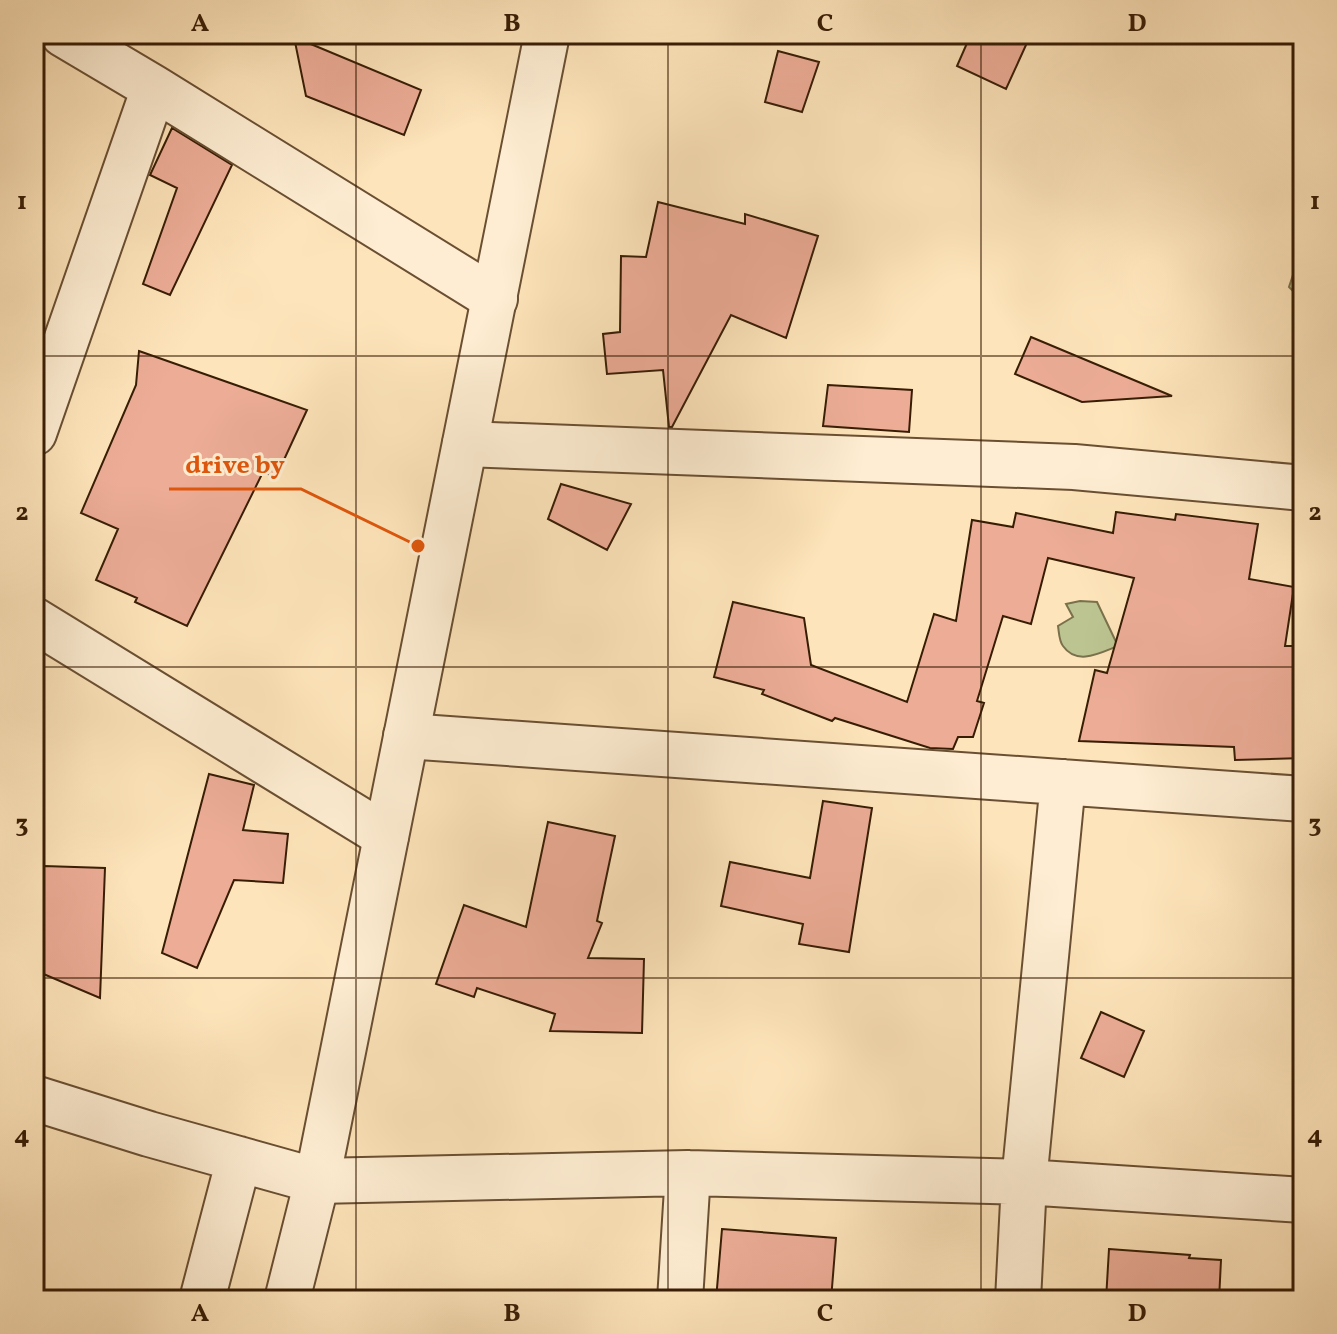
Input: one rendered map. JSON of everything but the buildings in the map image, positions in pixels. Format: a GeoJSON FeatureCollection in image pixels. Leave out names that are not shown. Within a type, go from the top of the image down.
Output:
{"type":"FeatureCollection","features":[{"type":"Feature","properties":{"kind":"street"},"geometry":{"type":"LineString","coordinates":[[287,1300],[317,1181],[547,34]]}},
{"type":"Feature","properties":{"kind":"street"},"geometry":{"type":"LineString","coordinates":[[85,40],[154,88],[495,299]]}},
{"type":"Feature","properties":{"kind":"street"},"geometry":{"type":"LineString","coordinates":[[34,433],[154,88]]}},
{"type":"Feature","properties":{"kind":"street"},"geometry":{"type":"LineString","coordinates":[[465,444],[1074,467],[1303,488]]}},
{"type":"Feature","properties":{"kind":"street"},"geometry":{"type":"LineString","coordinates":[[34,620],[386,836]]}},
{"type":"Feature","properties":{"kind":"street"},"geometry":{"type":"LineString","coordinates":[[406,736],[1303,799]]}},
{"type":"Feature","properties":{"kind":"street"},"geometry":{"type":"LineString","coordinates":[[1018,1300],[1024,1182],[1063,782]]}},
{"type":"Feature","properties":{"kind":"street"},"geometry":{"type":"LineString","coordinates":[[34,1098],[317,1181],[688,1173],[1024,1182],[1303,1200]]}},
{"type":"Feature","properties":{"kind":"street"},"geometry":{"type":"LineString","coordinates":[[202,1300],[239,1159]]}},
{"type":"Feature","properties":{"kind":"street"},"geometry":{"type":"LineString","coordinates":[[680,1300],[688,1173]]}},
{"type":"Feature","properties":{"kind":"green space"},"geometry":{"type":"Polygon","coordinates":[[[1303,245],[1303,301],[1289,287],[1303,245]]]}},
{"type":"Feature","properties":{"kind":"green space"},"geometry":{"type":"Polygon","coordinates":[[[1097,602],[1118,646],[1082,657],[1063,646],[1058,626],[1073,617],[1066,604],[1097,602]]]}},
{"type":"Feature","properties":{"kind":"place","name":"drive by"},"geometry":{"type":"Point","coordinates":[418,546]}}]}
